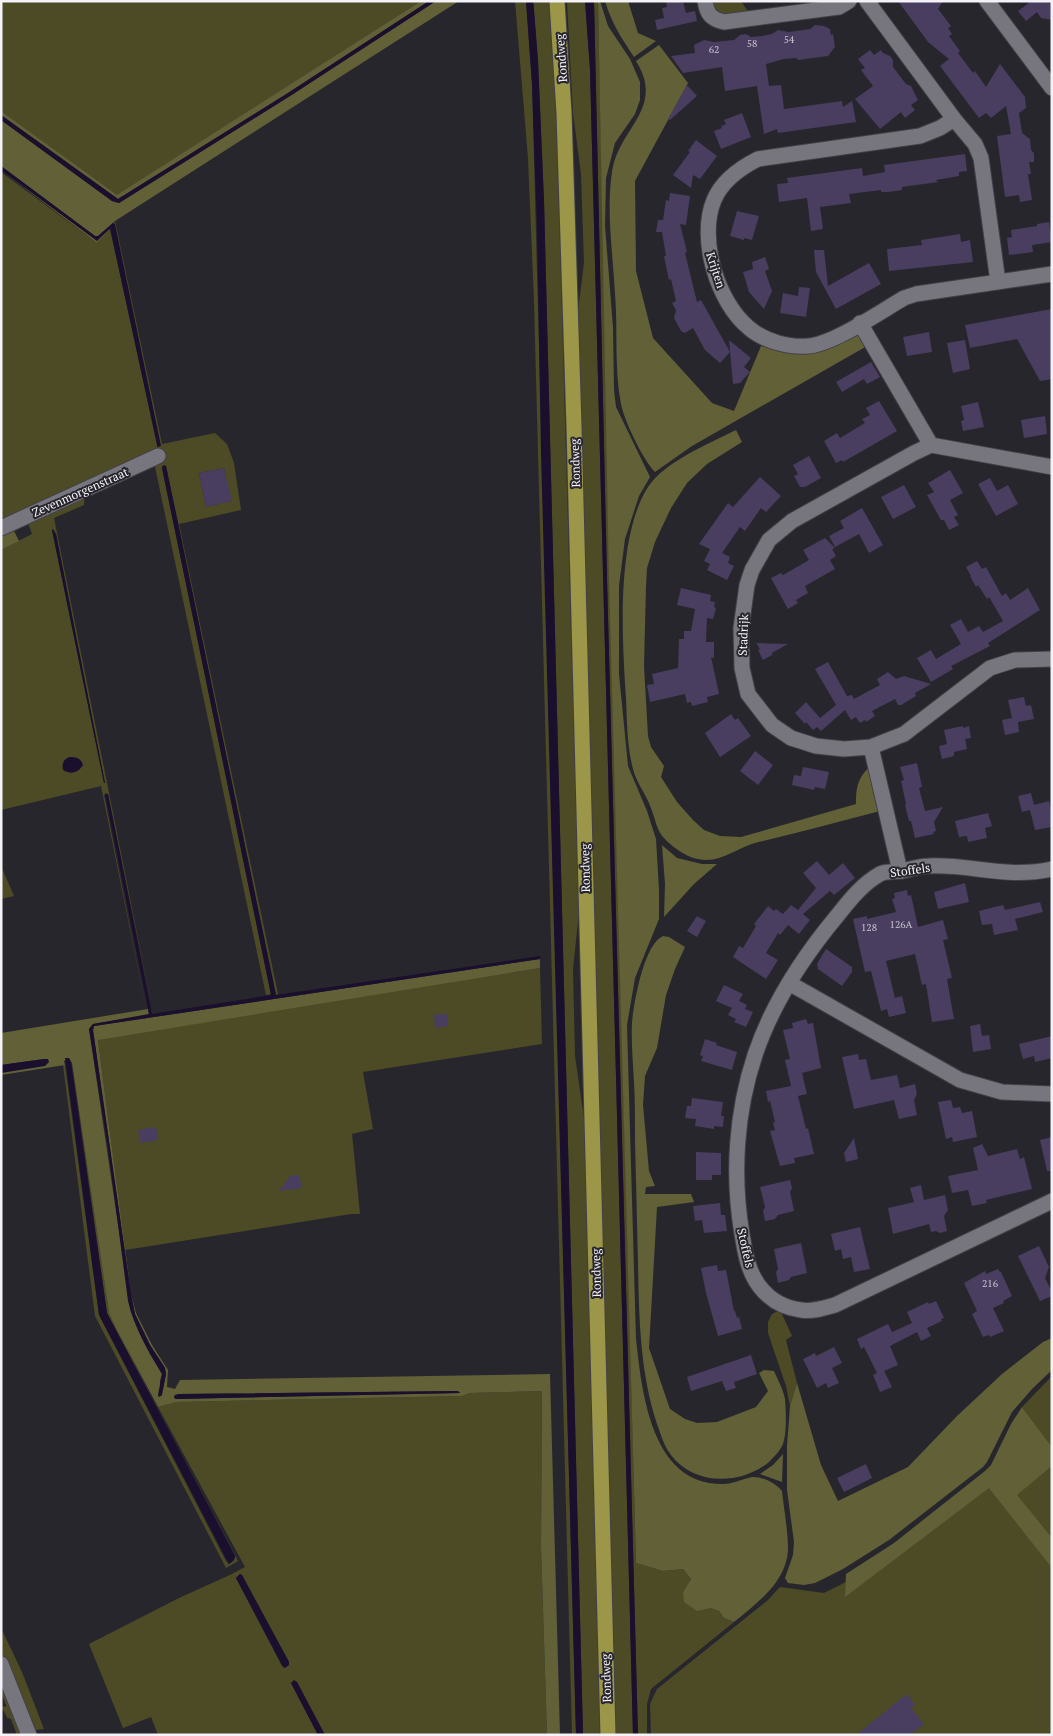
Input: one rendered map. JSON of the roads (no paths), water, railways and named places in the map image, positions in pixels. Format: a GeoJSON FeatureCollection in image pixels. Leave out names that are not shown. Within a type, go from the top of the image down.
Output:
{"type":"FeatureCollection","features":[{"type":"Feature","properties":{"kind":"main road","name":"Rondweg"},"geometry":{"type":"LineString","coordinates":[[557,1],[564,113],[571,338],[608,1735]]}},
{"type":"Feature","properties":{"kind":"street"},"geometry":{"type":"LineString","coordinates":[[705,1],[706,10],[711,17],[724,22],[839,7],[849,1]]}},
{"type":"Feature","properties":{"kind":"street"},"geometry":{"type":"LineString","coordinates":[[867,1],[954,119],[975,144],[981,158],[998,282]]}},
{"type":"Feature","properties":{"kind":"street"},"geometry":{"type":"LineString","coordinates":[[987,1],[1052,88]]}},
{"type":"Feature","properties":{"kind":"street","name":"Krijten"},"geometry":{"type":"LineString","coordinates":[[954,119],[940,128],[920,136],[758,159],[742,167],[731,177],[715,199],[708,219],[707,243],[712,267],[733,311],[749,328],[771,342],[809,346],[827,341],[904,298],[916,294],[1052,274]]}},
{"type":"Feature","properties":{"kind":"street"},"geometry":{"type":"LineString","coordinates":[[860,324],[932,445],[1052,467]]}},
{"type":"Feature","properties":{"kind":"street","name":"Stadrijk"},"geometry":{"type":"LineString","coordinates":[[932,445],[792,521],[770,540],[752,570],[747,586],[741,628],[742,668],[748,694],[772,725],[791,738],[816,746],[844,749],[871,747],[904,734],[990,668],[1015,660],[1052,659]]}},
{"type":"Feature","properties":{"kind":"street","name":"Zevenmorgenstraat"},"geometry":{"type":"LineString","coordinates":[[1,528],[158,456]]}},
{"type":"Feature","properties":{"kind":"street"},"geometry":{"type":"LineString","coordinates":[[871,747],[900,871]]}},
{"type":"Feature","properties":{"kind":"street","name":"Stoffels"},"geometry":{"type":"LineString","coordinates":[[1052,868],[1038,872],[1008,874],[927,866],[881,874],[855,894],[811,947],[789,983],[766,1028],[747,1082],[740,1117],[737,1149],[738,1203],[745,1255],[751,1272],[760,1287],[773,1300],[787,1307],[803,1310],[815,1310],[835,1305],[1052,1201]]}},
{"type":"Feature","properties":{"kind":"street"},"geometry":{"type":"LineString","coordinates":[[789,983],[960,1080],[1002,1092],[1052,1094]]}},
{"type":"Feature","properties":{"kind":"street"},"geometry":{"type":"LineString","coordinates":[[1,1664],[29,1735]]}}]}
